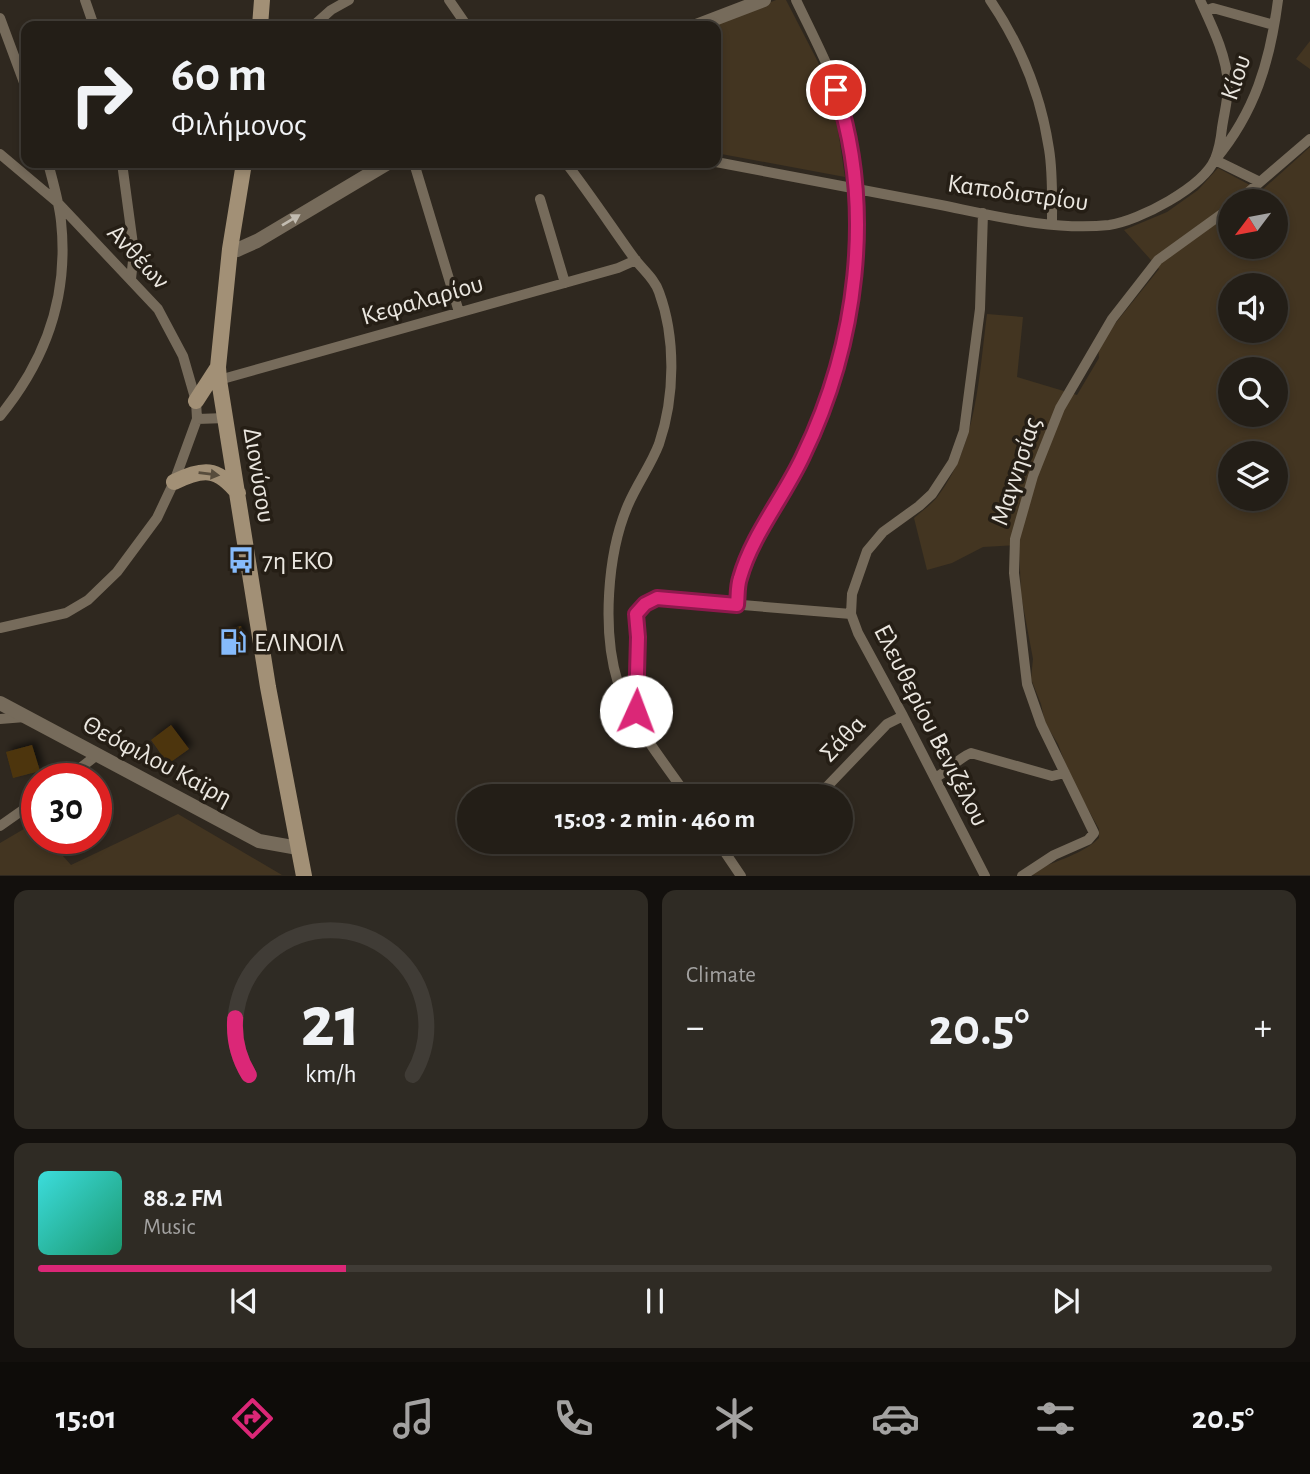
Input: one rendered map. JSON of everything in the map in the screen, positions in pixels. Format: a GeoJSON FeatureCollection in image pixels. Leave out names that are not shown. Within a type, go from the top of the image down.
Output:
{"type":"FeatureCollection","features":[{"type":"Feature","properties":{"kind":"main road"},"geometry":{"type":"LineString","coordinates":[[260,21],[262,0]]}},
{"type":"Feature","properties":{"kind":"main road","name":"Διονύσου"},"geometry":{"type":"LineString","coordinates":[[243,168],[230,249],[219,373],[268,687],[304,876]]}},
{"type":"Feature","properties":{"kind":"main road"},"geometry":{"type":"LineString","coordinates":[[196,401],[219,373]]}},
{"type":"Feature","properties":{"kind":"main road"},"geometry":{"type":"LineString","coordinates":[[174,482],[190,474],[210,472],[227,480],[238,494]]}},
{"type":"Feature","properties":{"kind":"street"},"geometry":{"type":"LineString","coordinates":[[85,0],[92,21]]}},
{"type":"Feature","properties":{"kind":"street"},"geometry":{"type":"LineString","coordinates":[[319,21],[349,0]]}},
{"type":"Feature","properties":{"kind":"street"},"geometry":{"type":"LineString","coordinates":[[449,0],[464,21]]}},
{"type":"Feature","properties":{"kind":"street"},"geometry":{"type":"LineString","coordinates":[[709,21],[764,0]]}},
{"type":"Feature","properties":{"kind":"street"},"geometry":{"type":"LineString","coordinates":[[737,605],[739,579],[751,550],[803,458],[822,415],[852,296],[856,249],[856,189],[852,153],[843,111],[825,61],[796,0]]}},
{"type":"Feature","properties":{"kind":"street"},"geometry":{"type":"LineString","coordinates":[[990,0],[1016,44],[1041,109],[1050,151],[1052,224]]}},
{"type":"Feature","properties":{"kind":"street","name":"Κίου"},"geometry":{"type":"LineString","coordinates":[[1215,160],[1236,134],[1252,102],[1274,25],[1278,0]]}},
{"type":"Feature","properties":{"kind":"street"},"geometry":{"type":"LineString","coordinates":[[1202,5],[1274,25]]}},
{"type":"Feature","properties":{"kind":"street"},"geometry":{"type":"LineString","coordinates":[[1202,5],[1223,57],[1228,85],[1215,160],[1260,182]]}},
{"type":"Feature","properties":{"kind":"street"},"geometry":{"type":"LineString","coordinates":[[0,18],[21,75]]}},
{"type":"Feature","properties":{"kind":"street"},"geometry":{"type":"LineString","coordinates":[[1252,189],[1310,139]]}},
{"type":"Feature","properties":{"kind":"street","name":"Ανθέων"},"geometry":{"type":"LineString","coordinates":[[0,154],[57,202],[131,279],[166,322],[183,356],[196,401],[197,419]]}},
{"type":"Feature","properties":{"kind":"street","name":"Καποδιστρίου"},"geometry":{"type":"LineString","coordinates":[[721,163],[983,213],[1052,224],[1088,226],[1113,224],[1160,205],[1203,177],[1215,160]]}},
{"type":"Feature","properties":{"kind":"street"},"geometry":{"type":"LineString","coordinates":[[0,416],[30,376],[50,333],[59,292],[61,219],[49,168]]}},
{"type":"Feature","properties":{"kind":"street"},"geometry":{"type":"LineString","coordinates":[[123,168],[134,252],[131,279]]}},
{"type":"Feature","properties":{"kind":"street"},"geometry":{"type":"LineString","coordinates":[[230,249],[237,250],[257,241],[380,168]]}},
{"type":"Feature","properties":{"kind":"street"},"geometry":{"type":"LineString","coordinates":[[416,168],[459,312]]}},
{"type":"Feature","properties":{"kind":"street"},"geometry":{"type":"LineString","coordinates":[[570,168],[655,282],[661,296],[669,338],[671,379],[667,408],[659,444],[628,506],[616,542],[610,590],[609,635],[618,682],[631,714],[679,784]]}},
{"type":"Feature","properties":{"kind":"street"},"geometry":{"type":"LineString","coordinates":[[540,199],[565,283]]}},
{"type":"Feature","properties":{"kind":"street","name":"Ελευθερίου Βενιζέλου"},"geometry":{"type":"LineString","coordinates":[[983,213],[980,309],[964,431],[953,462],[932,494],[883,532],[867,551],[852,594],[852,614],[858,633],[985,876]]}},
{"type":"Feature","properties":{"kind":"street","name":"Μαγνησίας"},"geometry":{"type":"LineString","coordinates":[[1023,876],[1054,855],[1088,840],[1093,836],[1094,830],[1041,724],[1024,675],[1013,565],[1021,513],[1060,408],[1112,319],[1158,260],[1218,217]]}},
{"type":"Feature","properties":{"kind":"street","name":"Κεφαλαρίου"},"geometry":{"type":"LineString","coordinates":[[219,373],[459,312],[618,268],[636,260]]}},
{"type":"Feature","properties":{"kind":"street"},"geometry":{"type":"LineString","coordinates":[[0,628],[66,613],[88,600],[117,572],[157,518],[174,482],[197,419],[226,418]]}},
{"type":"Feature","properties":{"kind":"street"},"geometry":{"type":"LineString","coordinates":[[631,714],[636,711],[636,614],[645,604],[657,598],[852,614]]}},
{"type":"Feature","properties":{"kind":"street","name":"Θεόφιλου Καϊρη"},"geometry":{"type":"LineString","coordinates":[[0,704],[259,841],[298,848]]}},
{"type":"Feature","properties":{"kind":"street","name":"Σάθα"},"geometry":{"type":"LineString","coordinates":[[830,784],[887,724],[903,716]]}},
{"type":"Feature","properties":{"kind":"street"},"geometry":{"type":"LineString","coordinates":[[0,719],[25,717]]}},
{"type":"Feature","properties":{"kind":"street"},"geometry":{"type":"LineString","coordinates":[[935,778],[951,768],[961,757],[971,753],[1052,776],[1065,773]]}},
{"type":"Feature","properties":{"kind":"street"},"geometry":{"type":"LineString","coordinates":[[87,763],[97,755]]}},
{"type":"Feature","properties":{"kind":"street"},"geometry":{"type":"LineString","coordinates":[[0,826],[21,811]]}},
{"type":"Feature","properties":{"kind":"street"},"geometry":{"type":"LineString","coordinates":[[726,854],[741,876]]}},
{"type":"Feature","properties":{"kind":"shaded area"},"geometry":{"type":"Polygon","coordinates":[[[776,0],[786,0],[818,62],[835,110],[845,177],[721,154],[721,22],[776,0]]]}},
{"type":"Feature","properties":{"kind":"shaded area"},"geometry":{"type":"Polygon","coordinates":[[[1310,41],[1310,69],[1296,59],[1310,41]]]}},
{"type":"Feature","properties":{"kind":"shaded area"},"geometry":{"type":"Polygon","coordinates":[[[1310,147],[1310,875],[1028,875],[1091,844],[1099,838],[1099,829],[1071,779],[1058,744],[1045,723],[1031,679],[1033,659],[1021,595],[1019,545],[983,547],[952,563],[927,570],[914,518],[938,496],[961,455],[974,409],[987,314],[1023,317],[1017,377],[1077,395],[1099,358],[1098,345],[1159,269],[1124,230],[1167,212],[1198,190],[1218,168],[1257,189],[1218,189],[1218,259],[1288,259],[1288,189],[1263,189],[1310,147]]]}},
{"type":"Feature","properties":{"kind":"shaded area"},"geometry":{"type":"Polygon","coordinates":[[[178,814],[282,875],[0,875],[0,843],[21,831],[21,854],[61,854],[71,865],[94,854],[112,854],[112,845],[178,814]]]}},
{"type":"Feature","properties":{"kind":"building"},"geometry":{"type":"Polygon","coordinates":[[[241,626],[247,653],[231,657],[225,630],[241,626]]]}},
{"type":"Feature","properties":{"kind":"building"},"geometry":{"type":"Polygon","coordinates":[[[171,725],[189,749],[168,764],[151,740],[171,725]]]}},
{"type":"Feature","properties":{"kind":"building"},"geometry":{"type":"Polygon","coordinates":[[[32,745],[38,763],[21,763],[21,776],[13,778],[6,752],[32,745]]]}},
{"type":"Feature","properties":{"kind":"place","name":"7η ΕΚΟ"},"geometry":{"type":"Point","coordinates":[241,560]}},
{"type":"Feature","properties":{"kind":"place","name":"ΕΛΙΝΟΙΛ"},"geometry":{"type":"Point","coordinates":[233,642]}},
{"type":"Feature","properties":{"kind":"route"},"geometry":{"type":"LineString","coordinates":[[636,711],[636,614],[645,604],[657,598],[737,605],[739,579],[751,550],[803,458],[822,415],[845,332],[852,296],[856,249],[856,189],[852,153],[847,122],[836,90]]}}]}
